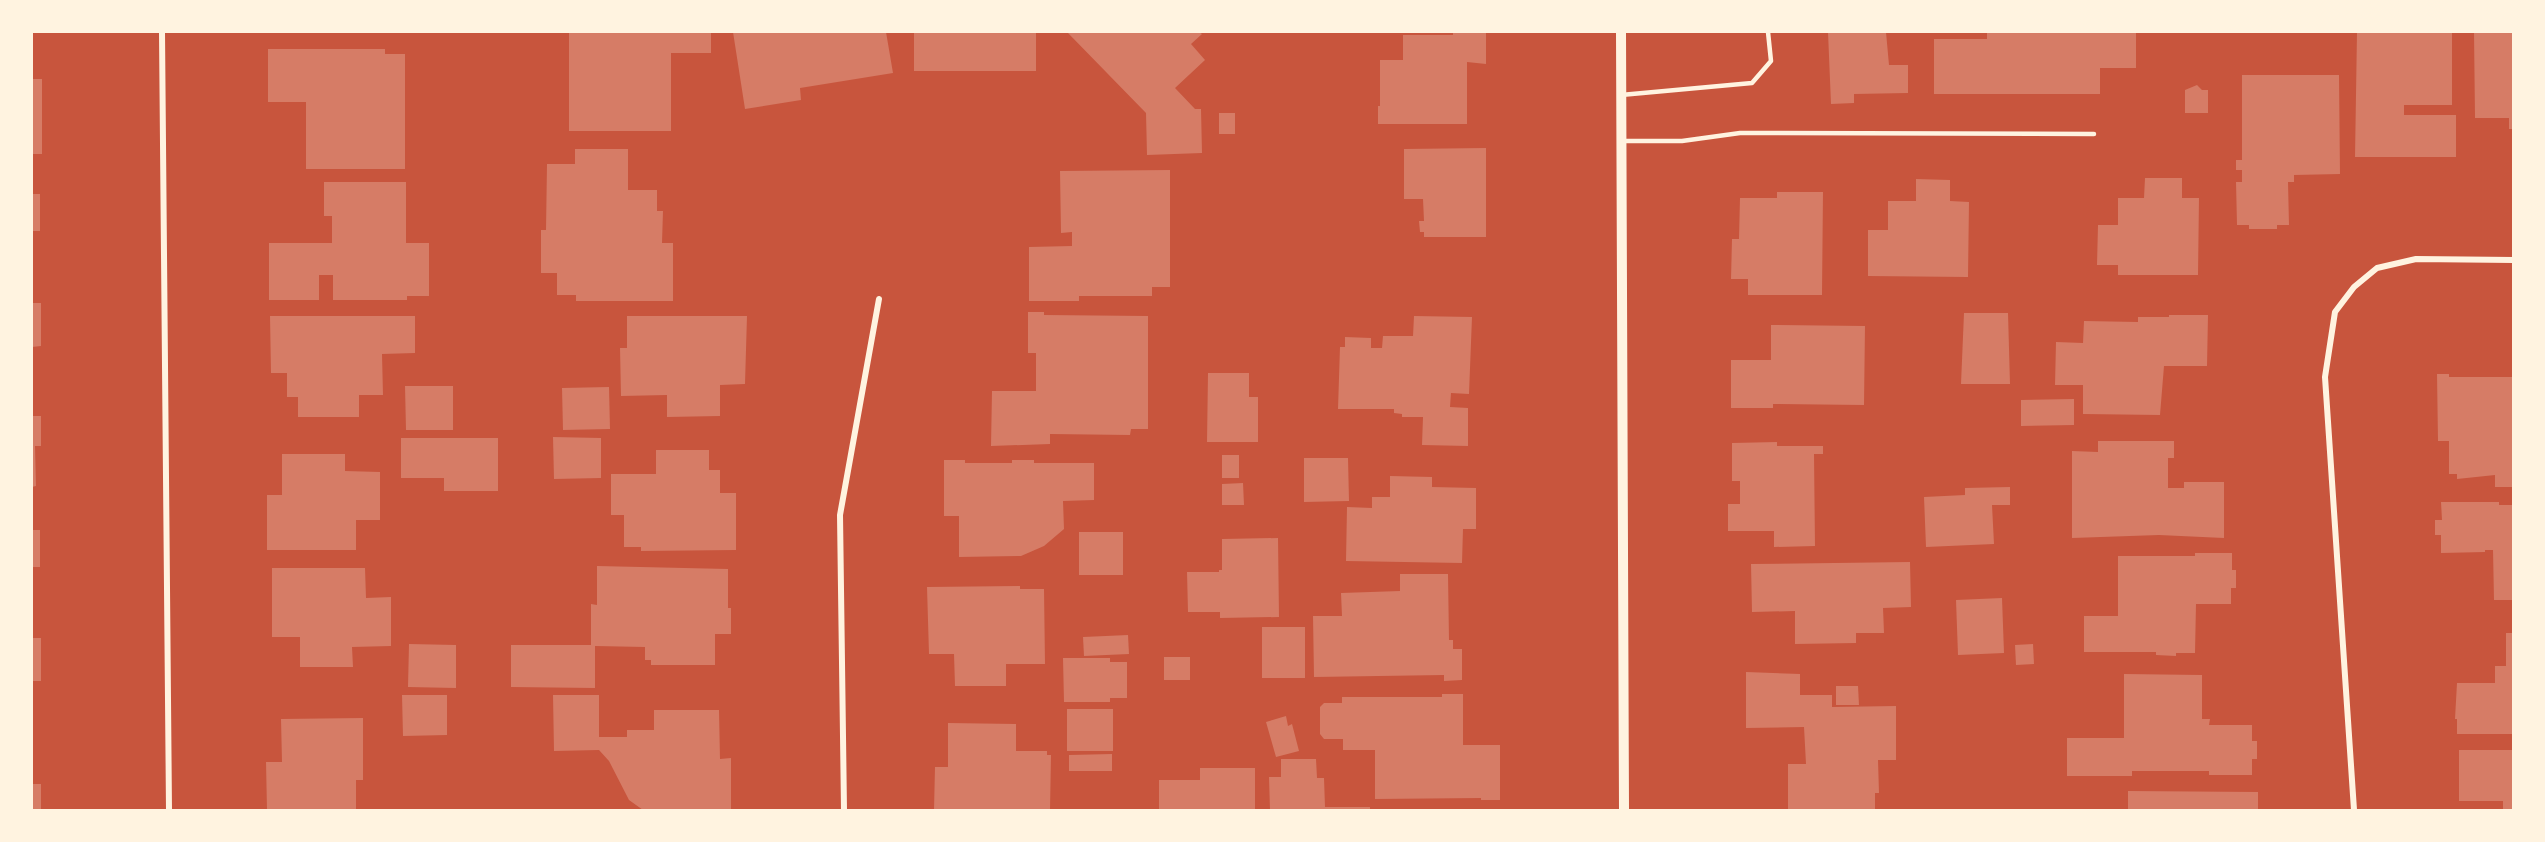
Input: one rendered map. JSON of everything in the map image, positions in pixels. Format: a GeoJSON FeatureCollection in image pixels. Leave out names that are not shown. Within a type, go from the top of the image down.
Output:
{"type":"FeatureCollection","features":[{"type":"Feature","properties":{"kind":"street"},"geometry":{"type":"LineString","coordinates":[[162,32],[169,810]]}},
{"type":"Feature","properties":{"kind":"street"},"geometry":{"type":"LineString","coordinates":[[1621,32],[1624,810]]}},
{"type":"Feature","properties":{"kind":"street"},"geometry":{"type":"LineString","coordinates":[[2354,810],[2325,377],[2335,312],[2354,287],[2377,268],[2416,259],[2514,260]]}},
{"type":"Feature","properties":{"kind":"street"},"geometry":{"type":"LineString","coordinates":[[844,810],[840,515],[879,299]]}},
{"type":"Feature","properties":{"kind":"lane"},"geometry":{"type":"LineString","coordinates":[[1621,95],[1752,83],[1771,61],[1768,32]]}},
{"type":"Feature","properties":{"kind":"lane"},"geometry":{"type":"LineString","coordinates":[[1621,141],[1682,141],[1740,133],[2094,134]]}},
{"type":"Feature","properties":{"kind":"building"},"geometry":{"type":"Polygon","coordinates":[[[569,32],[711,32],[711,53],[671,53],[671,131],[569,131],[569,32]]]}},
{"type":"Feature","properties":{"kind":"building"},"geometry":{"type":"Polygon","coordinates":[[[733,32],[886,32],[893,73],[800,88],[801,100],[745,109],[733,32]]]}},
{"type":"Feature","properties":{"kind":"building"},"geometry":{"type":"Polygon","coordinates":[[[914,32],[1036,32],[1036,71],[914,71],[914,32]]]}},
{"type":"Feature","properties":{"kind":"building"},"geometry":{"type":"Polygon","coordinates":[[[1199,32],[1202,34],[1191,44],[1205,60],[1175,88],[1195,109],[1201,109],[1202,153],[1147,155],[1146,113],[1068,33],[1199,32]]]}},
{"type":"Feature","properties":{"kind":"building"},"geometry":{"type":"Polygon","coordinates":[[[1453,32],[1486,32],[1486,64],[1467,62],[1467,124],[1378,124],[1380,60],[1403,60],[1403,35],[1453,35],[1453,32]]]}},
{"type":"Feature","properties":{"kind":"building"},"geometry":{"type":"Polygon","coordinates":[[[1828,32],[1886,32],[1889,65],[1908,65],[1908,93],[1854,94],[1854,103],[1831,104],[1828,32]]]}},
{"type":"Feature","properties":{"kind":"building"},"geometry":{"type":"Polygon","coordinates":[[[1987,32],[2136,32],[2136,68],[2100,68],[2100,94],[1934,94],[1934,39],[1987,39],[1987,32]]]}},
{"type":"Feature","properties":{"kind":"building"},"geometry":{"type":"Polygon","coordinates":[[[2357,32],[2452,32],[2452,105],[2404,105],[2404,115],[2456,115],[2456,157],[2355,157],[2357,32]]]}},
{"type":"Feature","properties":{"kind":"building"},"geometry":{"type":"Polygon","coordinates":[[[2474,32],[2514,32],[2514,129],[2509,129],[2509,118],[2475,118],[2474,32]]]}},
{"type":"Feature","properties":{"kind":"building"},"geometry":{"type":"Polygon","coordinates":[[[268,49],[385,49],[385,54],[405,54],[405,169],[306,169],[306,102],[268,102],[268,49]]]}},
{"type":"Feature","properties":{"kind":"building"},"geometry":{"type":"Polygon","coordinates":[[[2242,75],[2339,75],[2340,174],[2294,175],[2294,182],[2288,182],[2289,225],[2277,225],[2277,229],[2249,229],[2249,225],[2237,225],[2236,182],[2242,182],[2242,170],[2236,170],[2236,160],[2242,160],[2242,75]]]}},
{"type":"Feature","properties":{"kind":"building"},"geometry":{"type":"Polygon","coordinates":[[[32,79],[42,79],[42,154],[32,154],[32,79]]]}},
{"type":"Feature","properties":{"kind":"building"},"geometry":{"type":"Polygon","coordinates":[[[2197,85],[2202,90],[2208,90],[2208,113],[2185,113],[2185,90],[2197,85]]]}},
{"type":"Feature","properties":{"kind":"building"},"geometry":{"type":"Polygon","coordinates":[[[1219,113],[1235,113],[1235,134],[1219,134],[1219,113]]]}},
{"type":"Feature","properties":{"kind":"building"},"geometry":{"type":"Polygon","coordinates":[[[1486,148],[1486,237],[1424,237],[1424,232],[1420,232],[1419,221],[1424,221],[1423,199],[1404,199],[1404,149],[1486,148]]]}},
{"type":"Feature","properties":{"kind":"building"},"geometry":{"type":"Polygon","coordinates":[[[575,149],[628,149],[628,190],[657,190],[657,211],[663,211],[662,243],[673,243],[673,301],[576,301],[576,295],[557,295],[557,273],[541,273],[541,230],[546,230],[547,164],[575,164],[575,149]]]}},
{"type":"Feature","properties":{"kind":"building"},"geometry":{"type":"Polygon","coordinates":[[[1170,170],[1170,287],[1152,287],[1152,296],[1079,296],[1079,301],[1029,301],[1029,247],[1072,246],[1072,232],[1061,233],[1060,171],[1170,170]]]}},
{"type":"Feature","properties":{"kind":"building"},"geometry":{"type":"Polygon","coordinates":[[[2145,178],[2182,178],[2182,198],[2199,198],[2198,275],[2118,275],[2118,265],[2097,265],[2098,225],[2118,225],[2118,198],[2144,198],[2145,178]]]}},
{"type":"Feature","properties":{"kind":"building"},"geometry":{"type":"Polygon","coordinates":[[[1916,179],[1950,180],[1950,201],[1969,202],[1968,277],[1868,276],[1868,230],[1888,230],[1888,201],[1916,201],[1916,179]]]}},
{"type":"Feature","properties":{"kind":"building"},"geometry":{"type":"Polygon","coordinates":[[[324,182],[406,182],[406,243],[429,243],[429,296],[407,296],[407,300],[333,300],[333,275],[319,275],[319,300],[269,300],[269,243],[332,243],[332,216],[324,216],[324,182]]]}},
{"type":"Feature","properties":{"kind":"building"},"geometry":{"type":"Polygon","coordinates":[[[1777,192],[1823,192],[1822,295],[1748,295],[1748,279],[1731,279],[1732,239],[1739,239],[1740,198],[1777,198],[1777,192]]]}},
{"type":"Feature","properties":{"kind":"building"},"geometry":{"type":"Polygon","coordinates":[[[32,194],[40,194],[40,231],[32,231],[32,194]]]}},
{"type":"Feature","properties":{"kind":"building"},"geometry":{"type":"Polygon","coordinates":[[[32,303],[41,303],[41,346],[32,347],[32,303]]]}},
{"type":"Feature","properties":{"kind":"building"},"geometry":{"type":"Polygon","coordinates":[[[1028,312],[1044,312],[1044,315],[1148,316],[1148,429],[1131,429],[1130,435],[1050,434],[1050,444],[991,446],[992,391],[1036,391],[1036,353],[1028,353],[1028,312]]]}},
{"type":"Feature","properties":{"kind":"building"},"geometry":{"type":"Polygon","coordinates":[[[1964,313],[2008,313],[2010,384],[1961,384],[1964,313]]]}},
{"type":"Feature","properties":{"kind":"building"},"geometry":{"type":"Polygon","coordinates":[[[2169,315],[2208,315],[2207,366],[2164,366],[2160,415],[2083,414],[2083,385],[2055,385],[2056,342],[2083,343],[2084,321],[2138,322],[2138,317],[2169,317],[2169,315]]]}},
{"type":"Feature","properties":{"kind":"building"},"geometry":{"type":"Polygon","coordinates":[[[270,316],[415,316],[415,353],[382,354],[383,395],[359,395],[359,417],[298,417],[298,397],[287,397],[287,373],[271,373],[270,316]]]}},
{"type":"Feature","properties":{"kind":"building"},"geometry":{"type":"Polygon","coordinates":[[[627,316],[747,316],[745,384],[720,385],[720,416],[667,417],[667,395],[621,396],[620,348],[627,348],[627,316]]]}},
{"type":"Feature","properties":{"kind":"building"},"geometry":{"type":"Polygon","coordinates":[[[1414,316],[1472,317],[1469,394],[1451,393],[1450,407],[1468,408],[1468,446],[1422,445],[1423,417],[1402,417],[1402,414],[1394,413],[1394,409],[1338,409],[1340,347],[1345,347],[1345,337],[1371,338],[1371,348],[1382,348],[1383,336],[1413,336],[1414,316]]]}},
{"type":"Feature","properties":{"kind":"building"},"geometry":{"type":"Polygon","coordinates":[[[1771,325],[1865,326],[1864,405],[1773,404],[1773,408],[1731,408],[1731,360],[1771,360],[1771,325]]]}},
{"type":"Feature","properties":{"kind":"building"},"geometry":{"type":"Polygon","coordinates":[[[1208,373],[1249,373],[1249,397],[1258,397],[1258,442],[1207,442],[1208,373]]]}},
{"type":"Feature","properties":{"kind":"building"},"geometry":{"type":"Polygon","coordinates":[[[2437,374],[2449,374],[2449,377],[2514,377],[2514,487],[2495,487],[2495,475],[2457,479],[2457,474],[2449,474],[2449,441],[2438,441],[2437,374]]]}},
{"type":"Feature","properties":{"kind":"building"},"geometry":{"type":"Polygon","coordinates":[[[405,386],[453,386],[453,430],[406,430],[405,386]]]}},
{"type":"Feature","properties":{"kind":"building"},"geometry":{"type":"Polygon","coordinates":[[[609,387],[610,429],[563,430],[562,388],[609,387]]]}},
{"type":"Feature","properties":{"kind":"building"},"geometry":{"type":"Polygon","coordinates":[[[2074,399],[2074,425],[2021,426],[2021,400],[2074,399]]]}},
{"type":"Feature","properties":{"kind":"building"},"geometry":{"type":"Polygon","coordinates":[[[32,416],[41,416],[41,446],[35,446],[36,486],[32,487],[32,416]]]}},
{"type":"Feature","properties":{"kind":"building"},"geometry":{"type":"Polygon","coordinates":[[[553,437],[601,438],[601,478],[554,479],[553,437]]]}},
{"type":"Feature","properties":{"kind":"building"},"geometry":{"type":"Polygon","coordinates":[[[401,438],[498,438],[498,491],[444,491],[444,478],[401,478],[401,438]]]}},
{"type":"Feature","properties":{"kind":"building"},"geometry":{"type":"Polygon","coordinates":[[[2098,441],[2174,441],[2174,458],[2168,458],[2168,488],[2184,488],[2184,482],[2224,482],[2224,538],[2159,535],[2072,538],[2072,451],[2098,452],[2098,441]]]}},
{"type":"Feature","properties":{"kind":"building"},"geometry":{"type":"Polygon","coordinates":[[[1777,442],[1777,446],[1823,446],[1823,454],[1814,454],[1815,546],[1774,547],[1774,531],[1728,531],[1728,504],[1740,504],[1740,481],[1732,481],[1732,443],[1777,442]]]}},
{"type":"Feature","properties":{"kind":"building"},"geometry":{"type":"Polygon","coordinates":[[[656,450],[709,450],[709,470],[720,470],[720,493],[736,493],[736,550],[641,551],[641,547],[624,547],[624,515],[611,515],[611,474],[656,474],[656,450]]]}},
{"type":"Feature","properties":{"kind":"building"},"geometry":{"type":"Polygon","coordinates":[[[282,454],[345,454],[345,471],[380,472],[380,520],[356,520],[356,550],[267,550],[267,495],[282,495],[282,454]]]}},
{"type":"Feature","properties":{"kind":"building"},"geometry":{"type":"Polygon","coordinates":[[[1222,455],[1239,455],[1239,478],[1222,478],[1222,455]]]}},
{"type":"Feature","properties":{"kind":"building"},"geometry":{"type":"Polygon","coordinates":[[[1304,458],[1348,458],[1349,501],[1304,502],[1304,458]]]}},
{"type":"Feature","properties":{"kind":"building"},"geometry":{"type":"Polygon","coordinates":[[[944,460],[965,460],[965,463],[1012,463],[1012,460],[1034,460],[1034,463],[1094,463],[1094,500],[1063,501],[1064,529],[1044,546],[1021,556],[959,557],[959,516],[944,516],[944,460]]]}},
{"type":"Feature","properties":{"kind":"building"},"geometry":{"type":"Polygon","coordinates":[[[1390,476],[1432,477],[1432,487],[1476,488],[1476,529],[1463,529],[1462,563],[1346,561],[1347,507],[1372,508],[1372,497],[1390,497],[1390,476]]]}},
{"type":"Feature","properties":{"kind":"building"},"geometry":{"type":"Polygon","coordinates":[[[1243,483],[1244,505],[1222,505],[1222,484],[1243,483]]]}},
{"type":"Feature","properties":{"kind":"building"},"geometry":{"type":"Polygon","coordinates":[[[2010,487],[2010,505],[1992,505],[1994,544],[1926,547],[1924,497],[1965,495],[1965,488],[2010,487]]]}},
{"type":"Feature","properties":{"kind":"building"},"geometry":{"type":"Polygon","coordinates":[[[2441,502],[2499,502],[2499,505],[2514,505],[2514,600],[2494,600],[2493,550],[2441,553],[2441,535],[2435,535],[2435,520],[2442,520],[2441,502]]]}},
{"type":"Feature","properties":{"kind":"building"},"geometry":{"type":"Polygon","coordinates":[[[32,530],[40,530],[40,567],[32,567],[32,530]]]}},
{"type":"Feature","properties":{"kind":"building"},"geometry":{"type":"Polygon","coordinates":[[[1079,532],[1123,532],[1123,575],[1079,575],[1079,532]]]}},
{"type":"Feature","properties":{"kind":"building"},"geometry":{"type":"Polygon","coordinates":[[[1278,538],[1279,617],[1220,618],[1220,612],[1188,612],[1187,572],[1219,572],[1222,570],[1222,539],[1278,538]]]}},
{"type":"Feature","properties":{"kind":"building"},"geometry":{"type":"Polygon","coordinates":[[[2195,553],[2232,553],[2232,570],[2236,570],[2236,588],[2231,588],[2231,604],[2196,604],[2195,653],[2176,653],[2176,656],[2156,655],[2156,652],[2084,652],[2084,616],[2118,616],[2118,556],[2195,556],[2195,553]]]}},
{"type":"Feature","properties":{"kind":"building"},"geometry":{"type":"Polygon","coordinates":[[[1910,562],[1911,607],[1883,608],[1884,633],[1856,633],[1856,643],[1795,644],[1795,611],[1752,612],[1751,564],[1910,562]]]}},
{"type":"Feature","properties":{"kind":"building"},"geometry":{"type":"Polygon","coordinates":[[[597,566],[728,569],[731,634],[715,634],[715,665],[651,665],[651,660],[645,660],[645,647],[595,646],[595,688],[511,687],[511,645],[591,645],[591,604],[597,605],[597,566]]]}},
{"type":"Feature","properties":{"kind":"building"},"geometry":{"type":"Polygon","coordinates":[[[272,568],[365,568],[366,598],[391,597],[391,646],[352,647],[353,667],[300,667],[300,637],[272,637],[272,568]]]}},
{"type":"Feature","properties":{"kind":"building"},"geometry":{"type":"Polygon","coordinates":[[[1400,574],[1448,574],[1449,640],[1453,640],[1453,649],[1462,649],[1462,680],[1444,681],[1444,675],[1314,677],[1313,616],[1342,616],[1341,593],[1400,591],[1400,574]]]}},
{"type":"Feature","properties":{"kind":"building"},"geometry":{"type":"Polygon","coordinates":[[[1020,586],[1020,589],[1044,589],[1045,664],[1006,664],[1006,686],[955,686],[954,654],[929,654],[927,587],[1020,586]]]}},
{"type":"Feature","properties":{"kind":"building"},"geometry":{"type":"Polygon","coordinates":[[[2002,598],[2004,653],[1958,655],[1956,600],[2002,598]]]}},
{"type":"Feature","properties":{"kind":"building"},"geometry":{"type":"Polygon","coordinates":[[[1262,627],[1305,627],[1305,678],[1262,678],[1262,627]]]}},
{"type":"Feature","properties":{"kind":"building"},"geometry":{"type":"Polygon","coordinates":[[[2506,633],[2514,633],[2514,734],[2457,734],[2457,719],[2455,719],[2457,683],[2495,683],[2495,666],[2506,666],[2506,633]]]}},
{"type":"Feature","properties":{"kind":"building"},"geometry":{"type":"Polygon","coordinates":[[[1128,635],[1129,654],[1084,656],[1083,637],[1128,635]]]}},
{"type":"Feature","properties":{"kind":"building"},"geometry":{"type":"Polygon","coordinates":[[[32,638],[41,638],[41,681],[32,681],[32,638]]]}},
{"type":"Feature","properties":{"kind":"building"},"geometry":{"type":"Polygon","coordinates":[[[409,644],[456,645],[456,688],[408,687],[409,644]]]}},
{"type":"Feature","properties":{"kind":"building"},"geometry":{"type":"Polygon","coordinates":[[[2033,644],[2034,664],[2016,665],[2015,645],[2033,644]]]}},
{"type":"Feature","properties":{"kind":"building"},"geometry":{"type":"Polygon","coordinates":[[[1164,657],[1190,657],[1190,680],[1164,680],[1164,657]]]}},
{"type":"Feature","properties":{"kind":"building"},"geometry":{"type":"Polygon","coordinates":[[[1063,658],[1110,658],[1110,662],[1127,662],[1127,698],[1110,698],[1110,702],[1064,702],[1063,658]]]}},
{"type":"Feature","properties":{"kind":"building"},"geometry":{"type":"Polygon","coordinates":[[[1746,672],[1800,674],[1800,695],[1832,695],[1832,707],[1896,706],[1896,760],[1878,760],[1879,793],[1875,793],[1875,810],[1788,810],[1788,764],[1806,764],[1804,727],[1746,728],[1746,672]]]}},
{"type":"Feature","properties":{"kind":"building"},"geometry":{"type":"Polygon","coordinates":[[[2124,674],[2202,675],[2202,719],[2210,719],[2209,725],[2252,725],[2252,741],[2257,741],[2257,759],[2252,759],[2252,775],[2209,775],[2209,771],[2132,771],[2132,776],[2067,776],[2067,738],[2124,738],[2124,674]]]}},
{"type":"Feature","properties":{"kind":"building"},"geometry":{"type":"Polygon","coordinates":[[[1836,686],[1858,686],[1859,705],[1836,705],[1836,686]]]}},
{"type":"Feature","properties":{"kind":"building"},"geometry":{"type":"Polygon","coordinates":[[[1442,694],[1463,694],[1463,745],[1500,745],[1500,800],[1481,800],[1481,798],[1375,799],[1375,750],[1343,750],[1343,739],[1324,739],[1320,734],[1320,707],[1324,703],[1342,703],[1342,697],[1442,697],[1442,694]]]}},
{"type":"Feature","properties":{"kind":"building"},"geometry":{"type":"Polygon","coordinates":[[[402,695],[447,695],[447,735],[403,736],[402,695]]]}},
{"type":"Feature","properties":{"kind":"building"},"geometry":{"type":"Polygon","coordinates":[[[553,695],[599,695],[599,737],[627,737],[627,730],[654,730],[654,710],[719,710],[720,759],[731,758],[731,810],[643,810],[629,800],[609,761],[599,750],[554,751],[553,695]]]}},
{"type":"Feature","properties":{"kind":"building"},"geometry":{"type":"Polygon","coordinates":[[[1067,709],[1113,709],[1113,751],[1067,751],[1067,709]]]}},
{"type":"Feature","properties":{"kind":"building"},"geometry":{"type":"Polygon","coordinates":[[[1286,716],[1288,726],[1292,724],[1299,751],[1276,757],[1266,722],[1286,716]]]}},
{"type":"Feature","properties":{"kind":"building"},"geometry":{"type":"Polygon","coordinates":[[[363,718],[363,780],[356,780],[356,810],[267,810],[266,762],[282,762],[281,719],[363,718]]]}},
{"type":"Feature","properties":{"kind":"building"},"geometry":{"type":"Polygon","coordinates":[[[948,723],[1016,724],[1016,751],[1047,751],[1047,755],[1051,755],[1050,810],[934,810],[935,767],[948,767],[948,723]]]}},
{"type":"Feature","properties":{"kind":"building"},"geometry":{"type":"Polygon","coordinates":[[[2459,750],[2514,750],[2514,810],[2503,810],[2503,801],[2459,801],[2459,750]]]}},
{"type":"Feature","properties":{"kind":"building"},"geometry":{"type":"Polygon","coordinates":[[[1112,754],[1112,771],[1069,771],[1069,755],[1112,754]]]}},
{"type":"Feature","properties":{"kind":"building"},"geometry":{"type":"Polygon","coordinates":[[[1281,759],[1316,759],[1317,778],[1324,778],[1325,807],[1370,807],[1370,810],[1270,810],[1269,777],[1281,777],[1281,759]]]}},
{"type":"Feature","properties":{"kind":"building"},"geometry":{"type":"Polygon","coordinates":[[[1200,768],[1255,768],[1255,810],[1159,810],[1159,780],[1200,780],[1200,768]]]}},
{"type":"Feature","properties":{"kind":"building"},"geometry":{"type":"Polygon","coordinates":[[[32,784],[41,784],[41,810],[32,810],[32,784]]]}},
{"type":"Feature","properties":{"kind":"building"},"geometry":{"type":"Polygon","coordinates":[[[2128,791],[2258,792],[2258,810],[2128,810],[2128,791]]]}}]}
